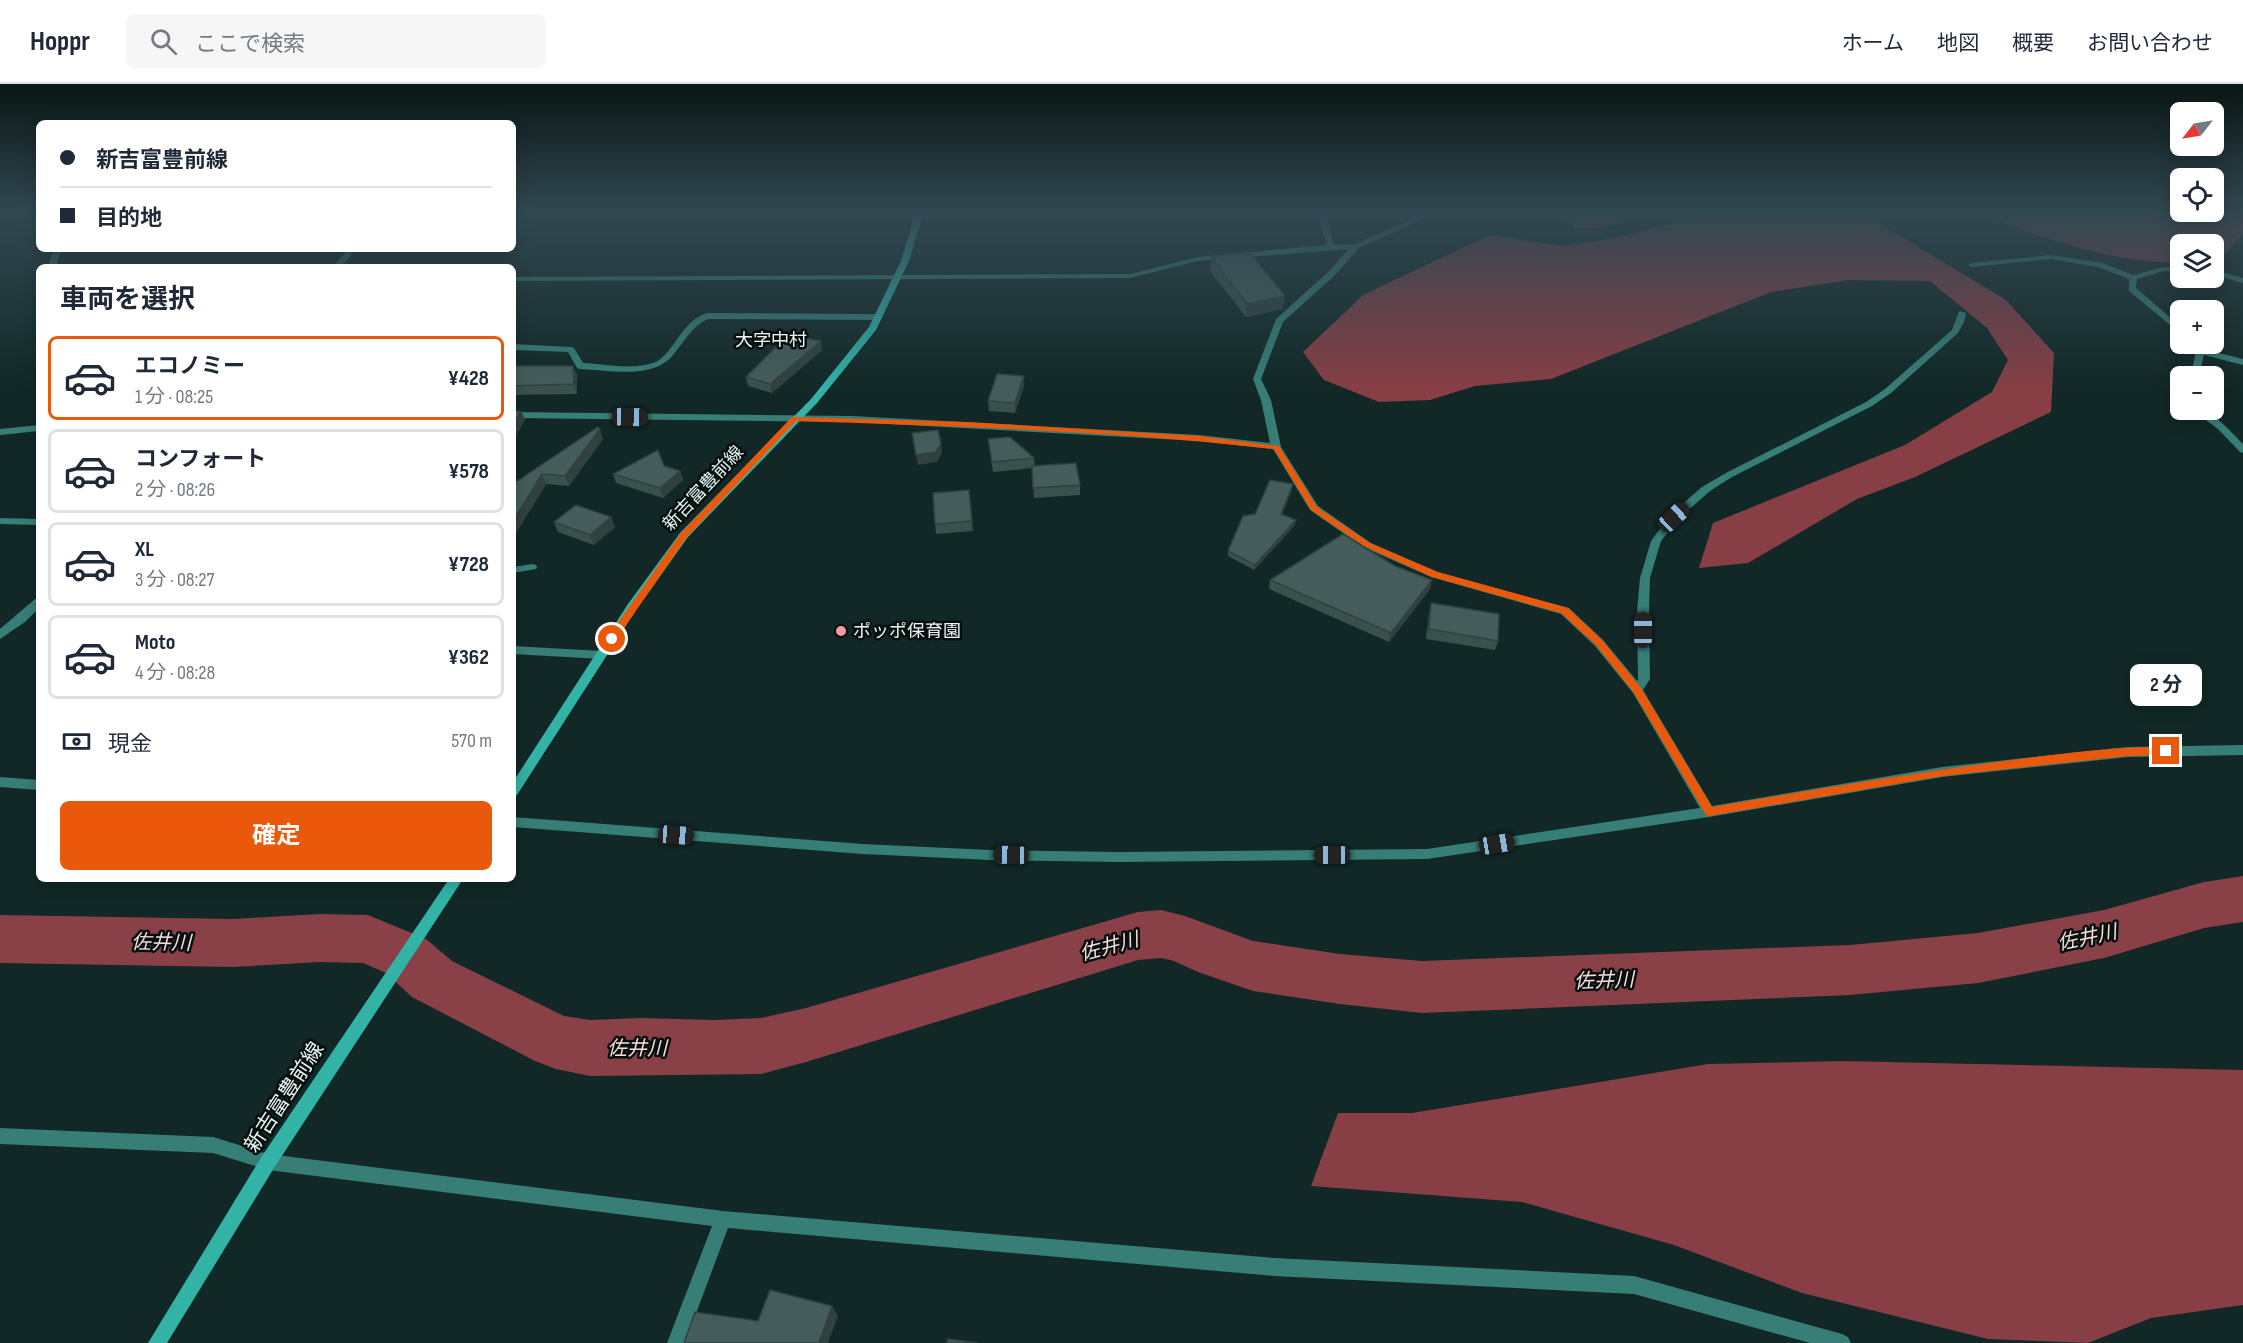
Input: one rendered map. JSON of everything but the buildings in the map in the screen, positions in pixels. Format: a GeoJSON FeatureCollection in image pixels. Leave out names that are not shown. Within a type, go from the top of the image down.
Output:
{"type":"FeatureCollection","features":[{"type":"Feature","properties":{"kind":"main road","name":"新吉富豊前線"},"geometry":{"type":"LineString","coordinates":[[516,787],[632,607],[684,535],[794,419],[814,401],[873,328],[899,273]]}},
{"type":"Feature","properties":{"kind":"main road","name":"新吉富豊前線"},"geometry":{"type":"LineString","coordinates":[[157,1343],[268,1162],[454,882]]}},
{"type":"Feature","properties":{"kind":"street"},"geometry":{"type":"LineString","coordinates":[[516,279],[1130,276],[1143,273]]}},
{"type":"Feature","properties":{"kind":"street"},"geometry":{"type":"LineString","coordinates":[[1331,273],[1279,321],[1257,379],[1266,400],[1276,447],[1314,508],[1367,544],[1435,574],[1565,610],[1599,643],[1637,690],[1709,812]]}},
{"type":"Feature","properties":{"kind":"street"},"geometry":{"type":"LineString","coordinates":[[2120,273],[2133,278],[2150,273]]}},
{"type":"Feature","properties":{"kind":"street"},"geometry":{"type":"LineString","coordinates":[[2224,275],[2243,281]]}},
{"type":"Feature","properties":{"kind":"street"},"geometry":{"type":"LineString","coordinates":[[2133,278],[2132,290],[2170,322]]}},
{"type":"Feature","properties":{"kind":"street"},"geometry":{"type":"LineString","coordinates":[[1637,690],[1644,679],[1645,578],[1656,541],[1674,517],[1706,489],[1729,475],[1869,404],[1888,391],[1954,331],[1962,314]]}},
{"type":"Feature","properties":{"kind":"street"},"geometry":{"type":"LineString","coordinates":[[516,347],[571,350],[580,366],[649,367],[661,363],[697,319],[707,316],[879,316]]}},
{"type":"Feature","properties":{"kind":"street"},"geometry":{"type":"LineString","coordinates":[[2217,354],[2243,363]]}},
{"type":"Feature","properties":{"kind":"street"},"geometry":{"type":"LineString","coordinates":[[516,415],[852,419],[1199,438],[1276,447]]}},
{"type":"Feature","properties":{"kind":"street"},"geometry":{"type":"LineString","coordinates":[[2211,420],[2221,427],[2243,450]]}},
{"type":"Feature","properties":{"kind":"street"},"geometry":{"type":"LineString","coordinates":[[0,432],[36,428]]}},
{"type":"Feature","properties":{"kind":"street"},"geometry":{"type":"LineString","coordinates":[[0,521],[36,522]]}},
{"type":"Feature","properties":{"kind":"street"},"geometry":{"type":"LineString","coordinates":[[516,570],[532,567]]}},
{"type":"Feature","properties":{"kind":"street"},"geometry":{"type":"LineString","coordinates":[[0,635],[36,605]]}},
{"type":"Feature","properties":{"kind":"street"},"geometry":{"type":"LineString","coordinates":[[516,650],[601,655]]}},
{"type":"Feature","properties":{"kind":"street"},"geometry":{"type":"LineString","coordinates":[[516,822],[863,849],[990,855],[1427,854],[1709,812],[1954,771],[2128,752],[2243,750]]}},
{"type":"Feature","properties":{"kind":"street"},"geometry":{"type":"LineString","coordinates":[[0,782],[36,785]]}},
{"type":"Feature","properties":{"kind":"street"},"geometry":{"type":"LineString","coordinates":[[0,1136],[213,1145],[268,1162],[723,1219],[1274,1267],[1634,1285],[1842,1343]]}},
{"type":"Feature","properties":{"kind":"street"},"geometry":{"type":"LineString","coordinates":[[676,1343],[723,1219]]}},
{"type":"Feature","properties":{"kind":"shaded area"},"geometry":{"type":"Polygon","coordinates":[[[1410,273],[1961,273],[2006,300],[2054,353],[2051,412],[1915,477],[1857,499],[1748,563],[1699,568],[1713,523],[1905,445],[1992,392],[2008,360],[1987,328],[1930,281],[1848,280],[1771,292],[1551,379],[1475,386],[1430,400],[1379,402],[1324,380],[1303,352],[1363,295],[1410,273]]]}},
{"type":"Feature","properties":{"kind":"shaded area"},"geometry":{"type":"Polygon","coordinates":[[[1841,1061],[2243,1070],[2243,1305],[2151,1318],[2088,1343],[1988,1339],[1802,1293],[1674,1245],[1522,1202],[1311,1186],[1338,1113],[1412,1113],[1708,1064],[1841,1061]]]}},
{"type":"Feature","properties":{"kind":"waterway","name":"佐井川"},"geometry":{"type":"LineString","coordinates":[[0,939],[233,943],[320,938],[368,939],[406,956],[432,979],[556,1042],[590,1048],[641,1046],[714,1048],[761,1046],[806,1035],[1138,936],[1161,934],[1185,940],[1218,955],[1253,966],[1340,979],[1422,987],[1850,970],[1978,958],[2104,934],[2204,905],[2243,899]]}},
{"type":"Feature","properties":{"kind":"place","name":"ポッポ保育園"},"geometry":{"type":"Point","coordinates":[841,631]}},
{"type":"Feature","properties":{"kind":"district","name":"大字中村"},"geometry":{"type":"Point","coordinates":[771,340]}},
{"type":"Feature","properties":{"kind":"route"},"geometry":{"type":"LineString","coordinates":[[612,639],[684,535],[794,419],[967,424],[1199,438],[1276,447],[1314,508],[1367,544],[1435,574],[1565,610],[1599,643],[1637,690],[1709,812],[1942,772],[2128,752],[2166,751]]}}]}
